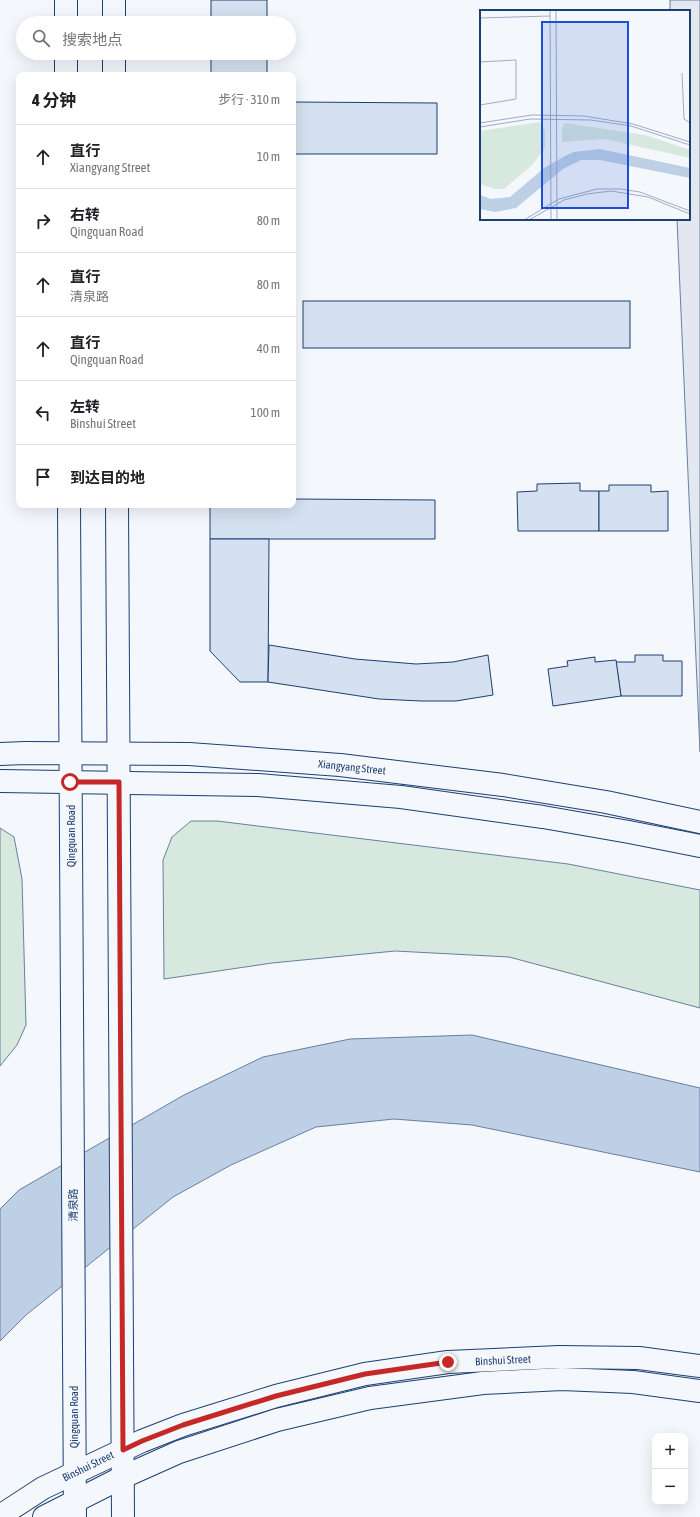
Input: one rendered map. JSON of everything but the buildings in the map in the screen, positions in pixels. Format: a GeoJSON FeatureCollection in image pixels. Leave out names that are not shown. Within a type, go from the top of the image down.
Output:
{"type":"FeatureCollection","features":[{"type":"Feature","properties":{"kind":"street"},"geometry":{"type":"LineString","coordinates":[[66,0],[66,16]]}},
{"type":"Feature","properties":{"kind":"street"},"geometry":{"type":"LineString","coordinates":[[114,0],[114,16]]}},
{"type":"Feature","properties":{"kind":"street"},"geometry":{"type":"LineString","coordinates":[[66,60],[66,72]]}},
{"type":"Feature","properties":{"kind":"street"},"geometry":{"type":"LineString","coordinates":[[114,60],[114,72]]}},
{"type":"Feature","properties":{"kind":"street","name":"Qingquan Road"},"geometry":{"type":"LineString","coordinates":[[69,508],[72,1070]]}},
{"type":"Feature","properties":{"kind":"street"},"geometry":{"type":"LineString","coordinates":[[117,508],[123,1517]]}},
{"type":"Feature","properties":{"kind":"street","name":"Xiangyang Street"},"geometry":{"type":"LineString","coordinates":[[0,754],[189,754],[340,765],[503,785],[606,802],[700,822]]}},
{"type":"Feature","properties":{"kind":"street"},"geometry":{"type":"LineString","coordinates":[[0,781],[258,785],[401,797],[543,817],[700,846]]}},
{"type":"Feature","properties":{"kind":"street","name":"清泉路"},"geometry":{"type":"LineString","coordinates":[[72,1070],[74,1340]]}},
{"type":"Feature","properties":{"kind":"street","name":"Qingquan Road"},"geometry":{"type":"LineString","coordinates":[[74,1340],[75,1509]]}},
{"type":"Feature","properties":{"kind":"street","name":"Binshui Street"},"geometry":{"type":"LineString","coordinates":[[0,1516],[43,1488],[142,1441],[183,1425],[276,1396],[365,1374],[448,1362],[559,1357],[639,1358],[700,1366]]}},
{"type":"Feature","properties":{"kind":"street","name":"Binshui Street"},"geometry":{"type":"LineString","coordinates":[[44,1517],[75,1509],[123,1477],[179,1452],[277,1420],[370,1398],[483,1383],[562,1379],[633,1382],[700,1391]]}},
{"type":"Feature","properties":{"kind":"shaded area"},"geometry":{"type":"Polygon","coordinates":[[[670,0],[700,0],[700,752],[677,220],[690,220],[690,10],[670,10],[670,0]]]}},
{"type":"Feature","properties":{"kind":"shaded area"},"geometry":{"type":"Polygon","coordinates":[[[191,821],[217,821],[568,864],[700,890],[700,1008],[509,957],[395,951],[272,963],[164,979],[163,860],[172,837],[191,821]]]}},
{"type":"Feature","properties":{"kind":"shaded area"},"geometry":{"type":"Polygon","coordinates":[[[0,828],[14,837],[22,879],[26,1025],[17,1045],[0,1066],[0,828]]]}},
{"type":"Feature","properties":{"kind":"water"},"geometry":{"type":"Polygon","coordinates":[[[472,1035],[700,1088],[700,1172],[472,1125],[394,1119],[316,1127],[231,1165],[173,1197],[26,1315],[0,1341],[0,1209],[19,1190],[184,1095],[263,1057],[350,1039],[472,1035]]]}},
{"type":"Feature","properties":{"kind":"route"},"geometry":{"type":"LineString","coordinates":[[70,782],[119,782],[123,1450],[183,1425],[276,1396],[365,1374],[448,1362]]}}]}
